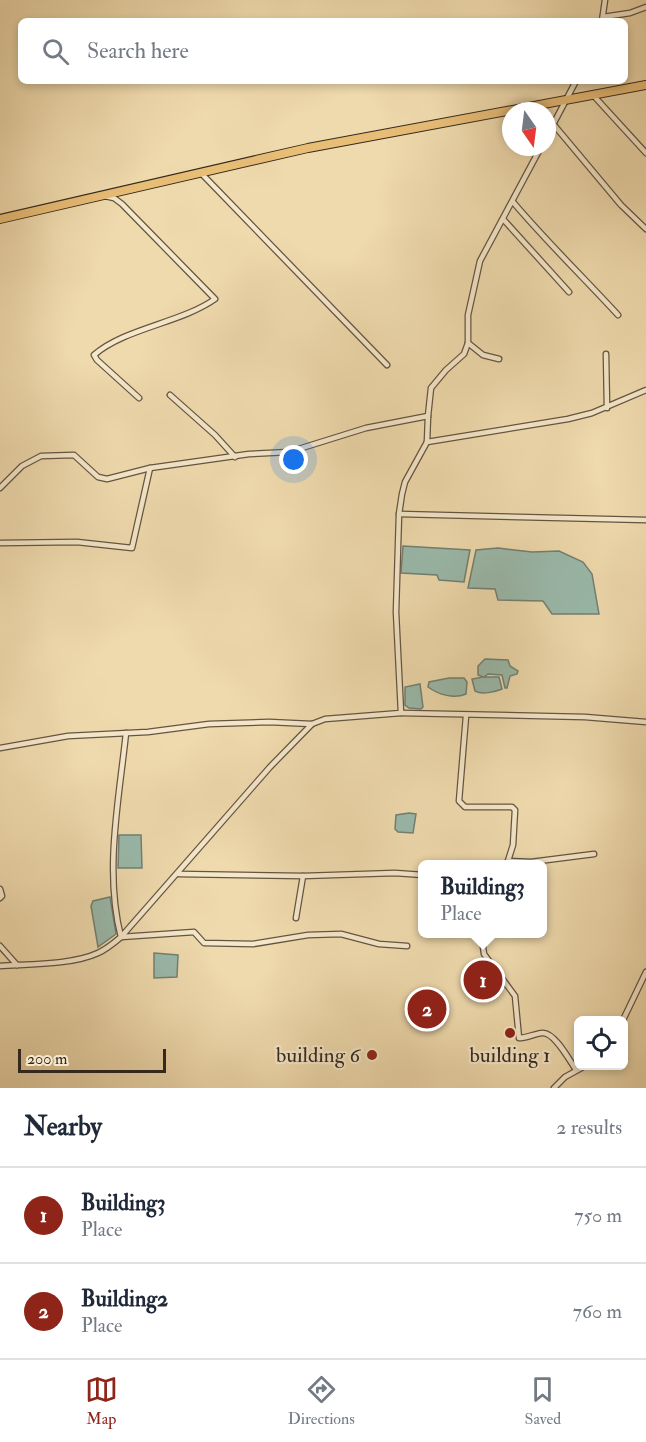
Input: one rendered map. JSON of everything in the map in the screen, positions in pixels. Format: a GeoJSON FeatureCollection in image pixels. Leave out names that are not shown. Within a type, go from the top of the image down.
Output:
{"type":"FeatureCollection","features":[{"type":"Feature","properties":{"kind":"main road"},"geometry":{"type":"LineString","coordinates":[[0,219],[308,148],[646,85]]}},
{"type":"Feature","properties":{"kind":"street"},"geometry":{"type":"LineString","coordinates":[[603,18],[605,0]]}},
{"type":"Feature","properties":{"kind":"street"},"geometry":{"type":"LineString","coordinates":[[608,18],[646,7]]}},
{"type":"Feature","properties":{"kind":"street"},"geometry":{"type":"LineString","coordinates":[[556,121],[574,84]]}},
{"type":"Feature","properties":{"kind":"street"},"geometry":{"type":"LineString","coordinates":[[593,94],[646,153]]}},
{"type":"Feature","properties":{"kind":"street"},"geometry":{"type":"LineString","coordinates":[[556,127],[621,205],[646,229]]}},
{"type":"Feature","properties":{"kind":"street"},"geometry":{"type":"LineString","coordinates":[[401,713],[396,612],[399,514],[405,482],[427,442],[431,388],[464,354],[468,344],[468,315],[480,261],[536,156]]}},
{"type":"Feature","properties":{"kind":"street"},"geometry":{"type":"LineString","coordinates":[[200,172],[387,365]]}},
{"type":"Feature","properties":{"kind":"street"},"geometry":{"type":"LineString","coordinates":[[99,195],[114,198],[122,204],[215,299],[155,327],[120,340],[94,355],[139,398]]}},
{"type":"Feature","properties":{"kind":"street"},"geometry":{"type":"LineString","coordinates":[[513,202],[618,315]]}},
{"type":"Feature","properties":{"kind":"street"},"geometry":{"type":"LineString","coordinates":[[503,219],[569,292]]}},
{"type":"Feature","properties":{"kind":"street"},"geometry":{"type":"LineString","coordinates":[[468,344],[483,355],[498,359]]}},
{"type":"Feature","properties":{"kind":"street"},"geometry":{"type":"LineString","coordinates":[[606,354],[607,408]]}},
{"type":"Feature","properties":{"kind":"street"},"geometry":{"type":"LineString","coordinates":[[427,442],[568,419],[607,408],[646,390]]}},
{"type":"Feature","properties":{"kind":"street"},"geometry":{"type":"LineString","coordinates":[[170,395],[216,435],[235,457]]}},
{"type":"Feature","properties":{"kind":"street"},"geometry":{"type":"LineString","coordinates":[[0,488],[22,466],[41,456],[74,455],[102,479],[150,468],[289,452],[366,428],[428,416]]}},
{"type":"Feature","properties":{"kind":"street"},"geometry":{"type":"LineString","coordinates":[[0,543],[77,542],[132,548],[150,468]]}},
{"type":"Feature","properties":{"kind":"street"},"geometry":{"type":"LineString","coordinates":[[399,514],[646,520]]}},
{"type":"Feature","properties":{"kind":"street"},"geometry":{"type":"LineString","coordinates":[[0,748],[68,736],[238,722],[312,724],[325,720],[401,713],[585,717],[646,722]]}},
{"type":"Feature","properties":{"kind":"street"},"geometry":{"type":"LineString","coordinates":[[466,716],[459,801],[465,807],[512,807],[515,810],[513,845],[508,860]]}},
{"type":"Feature","properties":{"kind":"street"},"geometry":{"type":"LineString","coordinates":[[0,966],[86,957],[107,948],[121,937],[179,874],[194,853],[270,767],[312,724]]}},
{"type":"Feature","properties":{"kind":"street"},"geometry":{"type":"LineString","coordinates":[[121,937],[114,912],[113,872],[116,817],[126,733]]}},
{"type":"Feature","properties":{"kind":"street"},"geometry":{"type":"LineString","coordinates":[[547,860],[594,854]]}},
{"type":"Feature","properties":{"kind":"street"},"geometry":{"type":"LineString","coordinates":[[179,874],[418,875]]}},
{"type":"Feature","properties":{"kind":"street"},"geometry":{"type":"LineString","coordinates":[[296,918],[303,876]]}},
{"type":"Feature","properties":{"kind":"street"},"geometry":{"type":"LineString","coordinates":[[0,889],[2,896],[0,898]]}},
{"type":"Feature","properties":{"kind":"street"},"geometry":{"type":"LineString","coordinates":[[121,937],[194,932],[204,943],[235,944],[272,942],[308,934],[341,934],[379,944],[407,946]]}},
{"type":"Feature","properties":{"kind":"street"},"geometry":{"type":"LineString","coordinates":[[484,938],[484,954],[514,996],[518,1037],[520,1039],[542,1033],[549,1034],[574,1067]]}},
{"type":"Feature","properties":{"kind":"street"},"geometry":{"type":"LineString","coordinates":[[0,946],[17,965]]}},
{"type":"Feature","properties":{"kind":"street"},"geometry":{"type":"LineString","coordinates":[[626,1016],[646,972]]}},
{"type":"Feature","properties":{"kind":"street"},"geometry":{"type":"LineString","coordinates":[[554,1088],[576,1070]]}},
{"type":"Feature","properties":{"kind":"shaded area"},"geometry":{"type":"Polygon","coordinates":[[[403,546],[470,550],[464,582],[439,580],[437,575],[401,573],[403,546]]]}},
{"type":"Feature","properties":{"kind":"shaded area"},"geometry":{"type":"Polygon","coordinates":[[[498,548],[532,552],[559,551],[583,562],[592,574],[599,614],[552,614],[543,601],[498,600],[495,589],[468,588],[476,550],[498,548]]]}},
{"type":"Feature","properties":{"kind":"shaded area"},"geometry":{"type":"Polygon","coordinates":[[[485,659],[508,660],[510,666],[518,671],[517,674],[510,676],[507,688],[505,688],[502,675],[488,674],[484,677],[499,677],[502,689],[485,693],[475,691],[472,679],[483,677],[478,675],[478,666],[485,659]]]}},
{"type":"Feature","properties":{"kind":"shaded area"},"geometry":{"type":"Polygon","coordinates":[[[464,678],[467,682],[466,694],[447,695],[428,687],[429,682],[464,678]]]}},
{"type":"Feature","properties":{"kind":"shaded area"},"geometry":{"type":"Polygon","coordinates":[[[420,684],[423,707],[421,709],[409,708],[405,705],[405,687],[420,684]]]}},
{"type":"Feature","properties":{"kind":"shaded area"},"geometry":{"type":"Polygon","coordinates":[[[416,814],[413,833],[398,832],[395,829],[396,815],[416,814]]]}},
{"type":"Feature","properties":{"kind":"shaded area"},"geometry":{"type":"Polygon","coordinates":[[[119,835],[141,835],[142,868],[118,868],[119,835]]]}},
{"type":"Feature","properties":{"kind":"shaded area"},"geometry":{"type":"Polygon","coordinates":[[[110,897],[116,934],[98,947],[91,906],[93,901],[110,897]]]}},
{"type":"Feature","properties":{"kind":"shaded area"},"geometry":{"type":"Polygon","coordinates":[[[154,953],[178,955],[177,977],[154,978],[154,953]]]}},
{"type":"Feature","properties":{"kind":"place","name":"Building3"},"geometry":{"type":"Point","coordinates":[483,980]}},
{"type":"Feature","properties":{"kind":"place","name":"Building2"},"geometry":{"type":"Point","coordinates":[427,1009]}},
{"type":"Feature","properties":{"kind":"place","name":"building 1"},"geometry":{"type":"Point","coordinates":[510,1033]}},
{"type":"Feature","properties":{"kind":"place","name":"building 6"},"geometry":{"type":"Point","coordinates":[372,1055]}}]}
